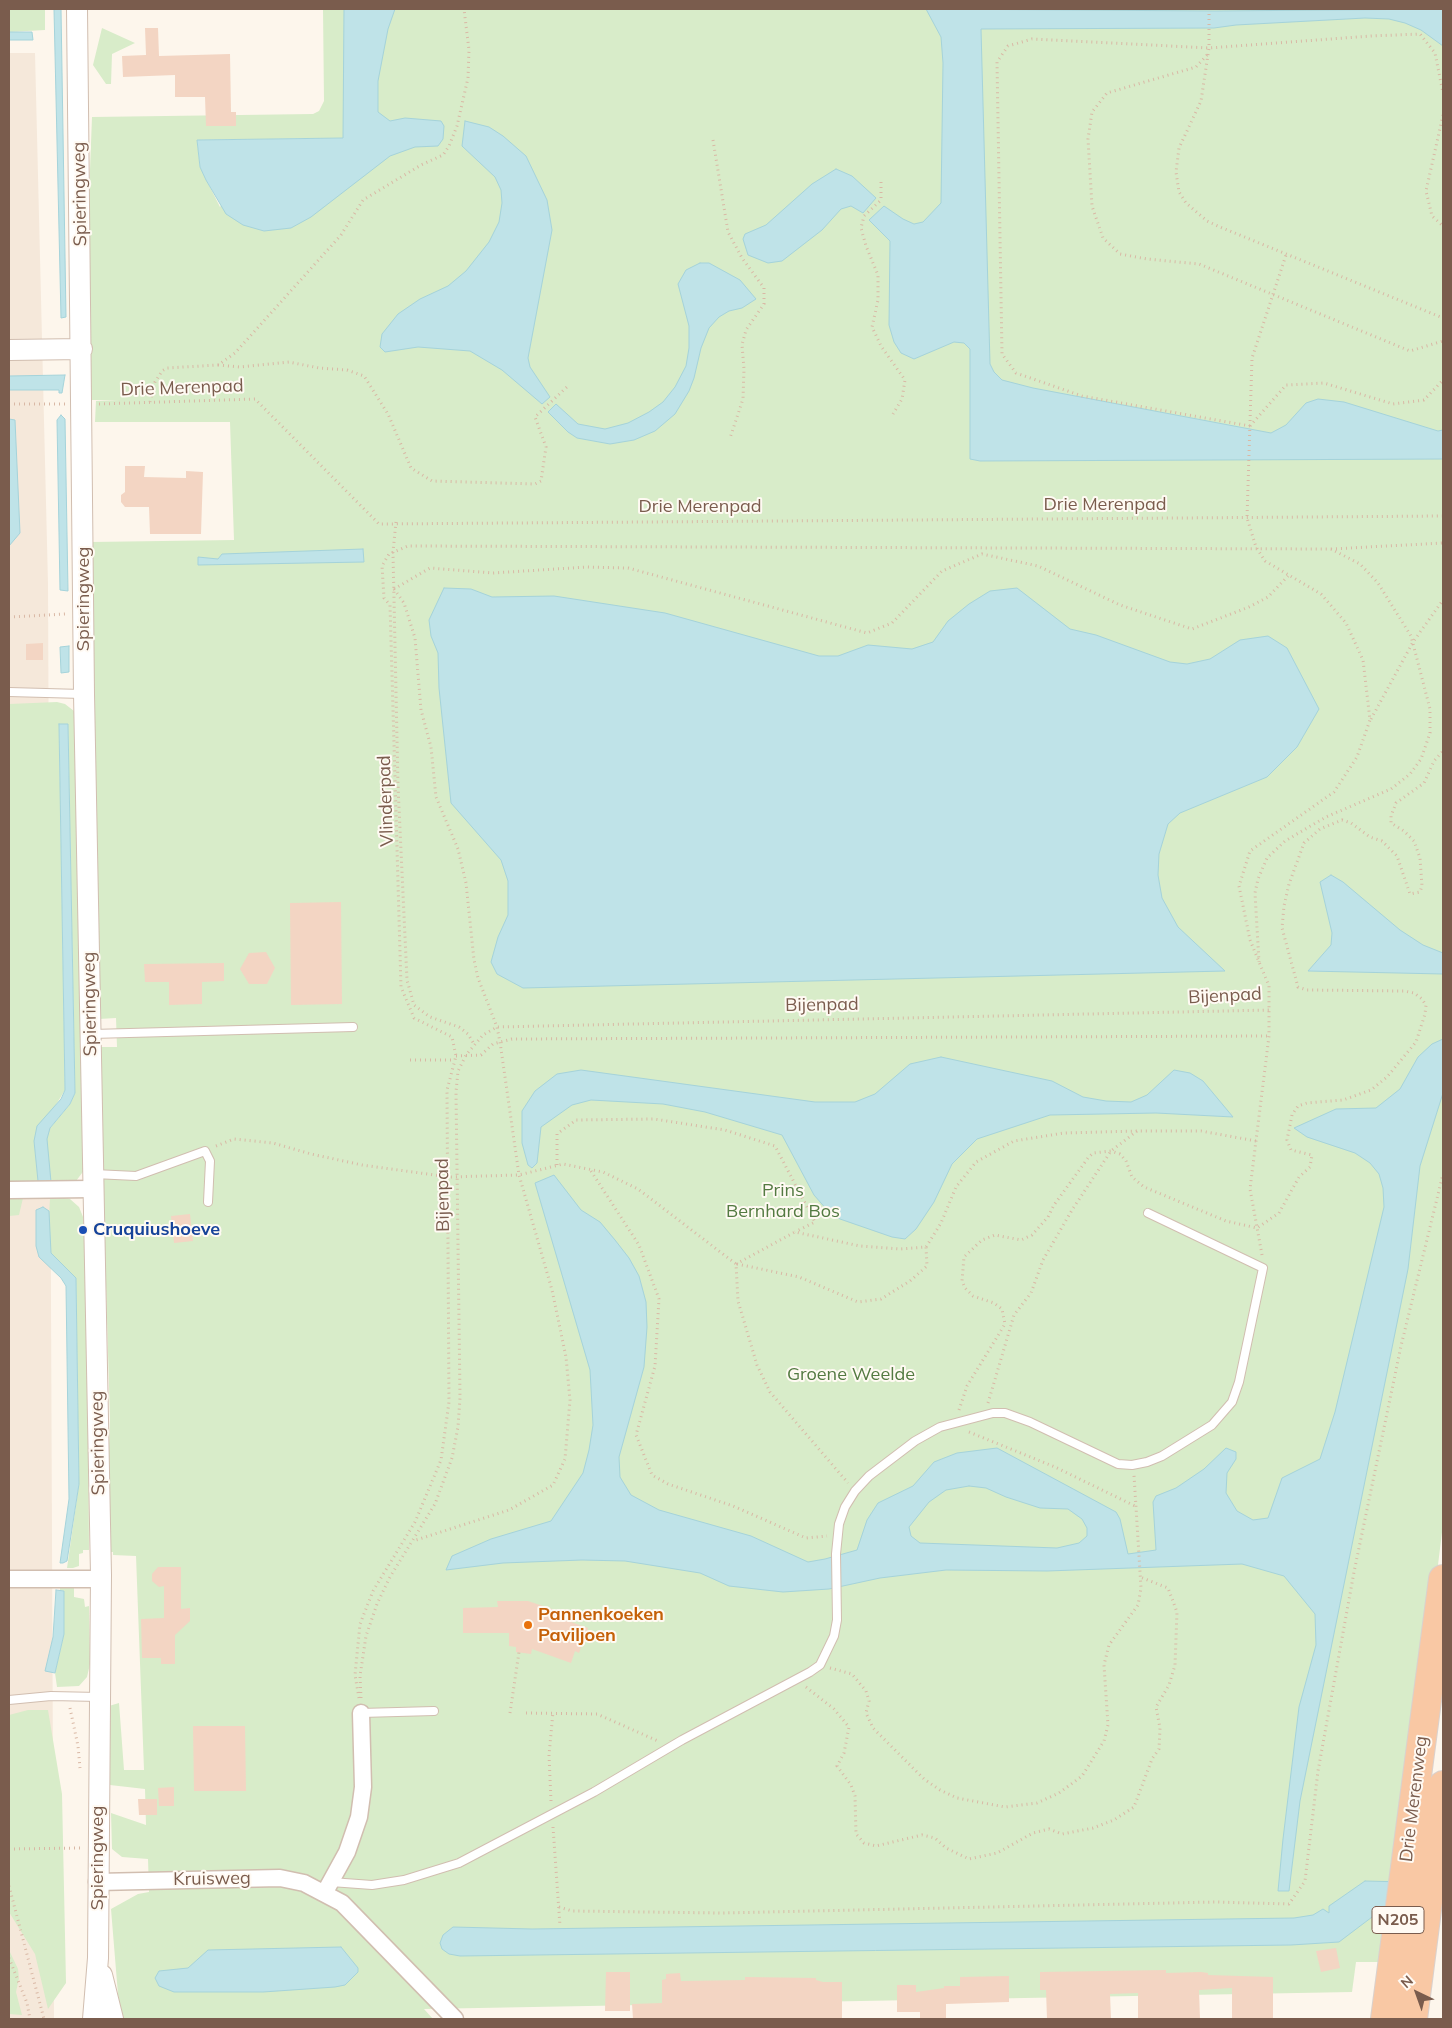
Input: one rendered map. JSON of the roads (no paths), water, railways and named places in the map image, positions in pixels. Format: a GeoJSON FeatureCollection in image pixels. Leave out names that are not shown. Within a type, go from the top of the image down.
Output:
{"type":"FeatureCollection","features":[{"type":"Feature","properties":{"kind":"highway","name":"Drie Merenweg"},"geometry":{"type":"LineString","coordinates":[[1385,2019],[1443,1579]]}},
{"type":"Feature","properties":{"kind":"highway","name":"Drie Merenweg"},"geometry":{"type":"LineString","coordinates":[[1413,2019],[1443,1785]]}},
{"type":"Feature","properties":{"kind":"street","name":"Spieringweg"},"geometry":{"type":"LineString","coordinates":[[77,9],[83,404],[84,694],[101,1578],[97,1882],[98,1958],[92,2019]]}},
{"type":"Feature","properties":{"kind":"street"},"geometry":{"type":"LineString","coordinates":[[9,350],[82,349]]}},
{"type":"Feature","properties":{"kind":"street"},"geometry":{"type":"LineString","coordinates":[[9,1190],[92,1181]]}},
{"type":"Feature","properties":{"kind":"street"},"geometry":{"type":"LineString","coordinates":[[9,1579],[101,1578]]}},
{"type":"Feature","properties":{"kind":"street"},"geometry":{"type":"LineString","coordinates":[[328,1887],[347,1852],[359,1817],[363,1787],[361,1713]]}},
{"type":"Feature","properties":{"kind":"street","name":"Kruisweg"},"geometry":{"type":"LineString","coordinates":[[97,1882],[280,1878],[328,1887],[455,2019]]}},
{"type":"Feature","properties":{"kind":"street","name":"Spieringweg"},"geometry":{"type":"LineString","coordinates":[[98,1958],[113,2019]]}},
{"type":"Feature","properties":{"kind":"lane"},"geometry":{"type":"LineString","coordinates":[[9,692],[84,694]]}},
{"type":"Feature","properties":{"kind":"lane"},"geometry":{"type":"LineString","coordinates":[[90,1034],[354,1027]]}},
{"type":"Feature","properties":{"kind":"lane"},"geometry":{"type":"LineString","coordinates":[[92,1181],[136,1176],[205,1151],[210,1161],[208,1202]]}},
{"type":"Feature","properties":{"kind":"lane"},"geometry":{"type":"LineString","coordinates":[[328,1887],[404,1880],[459,1863],[594,1792],[682,1740],[796,1680],[820,1665],[834,1636],[837,1620],[836,1554],[838,1535],[845,1508],[855,1491],[888,1460],[940,1427],[959,1420],[1005,1413],[1030,1422],[1118,1464],[1132,1465],[1162,1456],[1194,1438],[1212,1425],[1232,1402],[1239,1382],[1263,1268],[1148,1213]]}},
{"type":"Feature","properties":{"kind":"lane"},"geometry":{"type":"LineString","coordinates":[[9,1700],[51,1696],[100,1697]]}},
{"type":"Feature","properties":{"kind":"lane"},"geometry":{"type":"LineString","coordinates":[[361,1713],[434,1711]]}},
{"type":"Feature","properties":{"kind":"water"},"geometry":{"type":"Polygon","coordinates":[[[54,9],[61,9],[66,317],[61,318],[54,9]]]}},
{"type":"Feature","properties":{"kind":"water"},"geometry":{"type":"Polygon","coordinates":[[[344,9],[395,9],[388,29],[378,81],[378,112],[390,121],[405,118],[441,121],[444,126],[443,139],[438,146],[415,147],[390,156],[311,217],[291,228],[264,231],[243,225],[226,214],[206,180],[200,167],[197,140],[343,138],[344,9]]]}},
{"type":"Feature","properties":{"kind":"water"},"geometry":{"type":"Polygon","coordinates":[[[926,9],[1215,11],[1443,9],[1443,46],[1421,30],[1405,23],[1389,19],[1365,18],[1236,25],[1214,28],[981,29],[990,364],[994,372],[1002,380],[1033,388],[1271,433],[1286,425],[1306,403],[1318,399],[1344,402],[1438,431],[1443,430],[1443,459],[980,461],[970,459],[970,349],[964,343],[954,342],[914,359],[901,353],[894,342],[889,325],[890,241],[869,220],[884,206],[914,224],[923,222],[941,203],[943,63],[941,37],[926,9]]]}},
{"type":"Feature","properties":{"kind":"water"},"geometry":{"type":"Polygon","coordinates":[[[9,32],[32,32],[33,40],[9,40],[9,32]]]}},
{"type":"Feature","properties":{"kind":"water"},"geometry":{"type":"Polygon","coordinates":[[[465,121],[489,127],[503,136],[526,156],[547,200],[552,230],[528,358],[530,367],[550,397],[542,404],[502,370],[470,351],[418,347],[385,352],[380,347],[382,334],[398,314],[420,299],[448,286],[466,271],[489,242],[499,222],[502,203],[501,190],[495,177],[462,146],[465,121]]]}},
{"type":"Feature","properties":{"kind":"water"},"geometry":{"type":"Polygon","coordinates":[[[836,169],[852,176],[876,198],[863,213],[851,206],[841,209],[822,230],[782,261],[768,263],[748,255],[743,239],[745,234],[766,225],[812,184],[836,169]]]}},
{"type":"Feature","properties":{"kind":"water"},"geometry":{"type":"Polygon","coordinates":[[[700,263],[709,263],[740,280],[756,299],[742,308],[729,311],[719,317],[709,328],[701,348],[689,391],[675,414],[655,431],[634,440],[610,444],[577,438],[568,432],[548,412],[556,404],[578,424],[605,429],[628,423],[649,412],[663,402],[675,387],[686,366],[689,348],[689,326],[678,284],[686,270],[700,263]]]}},
{"type":"Feature","properties":{"kind":"water"},"geometry":{"type":"Polygon","coordinates":[[[65,375],[62,393],[59,393],[59,390],[9,390],[9,376],[65,375]]]}},
{"type":"Feature","properties":{"kind":"water"},"geometry":{"type":"Polygon","coordinates":[[[61,415],[65,419],[68,591],[60,590],[57,420],[61,415]]]}},
{"type":"Feature","properties":{"kind":"water"},"geometry":{"type":"Polygon","coordinates":[[[9,419],[15,420],[20,533],[9,546],[9,419]]]}},
{"type":"Feature","properties":{"kind":"water"},"geometry":{"type":"Polygon","coordinates":[[[363,549],[364,562],[198,565],[198,557],[218,559],[222,554],[363,549]]]}},
{"type":"Feature","properties":{"kind":"water"},"geometry":{"type":"Polygon","coordinates":[[[444,588],[471,589],[492,597],[554,596],[665,613],[819,656],[838,656],[868,645],[912,649],[933,642],[948,621],[969,604],[990,591],[1017,588],[1070,629],[1096,635],[1170,662],[1187,664],[1210,659],[1240,640],[1268,636],[1287,648],[1319,709],[1297,747],[1267,777],[1180,813],[1168,824],[1159,854],[1158,875],[1162,898],[1178,927],[1225,971],[523,988],[497,974],[491,962],[498,937],[508,915],[508,881],[501,860],[451,803],[439,688],[438,653],[431,636],[429,620],[444,588]]]}},
{"type":"Feature","properties":{"kind":"water"},"geometry":{"type":"Polygon","coordinates":[[[69,646],[69,672],[61,673],[60,647],[69,646]]]}},
{"type":"Feature","properties":{"kind":"water"},"geometry":{"type":"Polygon","coordinates":[[[59,724],[68,724],[75,1093],[70,1104],[50,1128],[47,1139],[51,1182],[38,1181],[34,1141],[37,1126],[61,1099],[65,1090],[59,724]]]}},
{"type":"Feature","properties":{"kind":"water"},"geometry":{"type":"Polygon","coordinates":[[[1331,875],[1343,882],[1400,930],[1423,945],[1443,953],[1443,974],[1308,971],[1331,945],[1332,933],[1320,882],[1331,875]]]}},
{"type":"Feature","properties":{"kind":"water"},"geometry":{"type":"Polygon","coordinates":[[[1443,1039],[1443,1093],[1420,1166],[1408,1269],[1300,1801],[1289,1891],[1278,1891],[1283,1839],[1299,1707],[1316,1645],[1315,1614],[1284,1576],[1242,1564],[1047,1571],[946,1570],[880,1578],[829,1589],[783,1592],[729,1586],[700,1573],[625,1561],[582,1560],[503,1563],[446,1570],[452,1556],[491,1539],[551,1521],[583,1473],[593,1425],[590,1370],[535,1183],[554,1175],[581,1210],[600,1222],[629,1258],[639,1276],[646,1302],[647,1327],[644,1367],[619,1457],[620,1477],[631,1495],[659,1510],[751,1536],[808,1562],[825,1559],[857,1550],[867,1520],[878,1503],[913,1486],[934,1462],[957,1453],[997,1448],[1116,1512],[1120,1519],[1128,1554],[1156,1550],[1153,1502],[1156,1496],[1176,1488],[1204,1469],[1226,1448],[1236,1452],[1236,1459],[1227,1473],[1226,1493],[1237,1511],[1253,1520],[1268,1518],[1282,1478],[1320,1459],[1335,1412],[1384,1207],[1383,1188],[1379,1174],[1370,1163],[1355,1153],[1307,1137],[1294,1128],[1336,1109],[1376,1108],[1400,1089],[1418,1057],[1432,1044],[1443,1039]],[[969,1486],[946,1490],[929,1502],[909,1527],[911,1536],[920,1543],[1057,1548],[1079,1543],[1087,1536],[1087,1528],[1082,1519],[1068,1509],[1040,1508],[986,1488],[969,1486]]]}},
{"type":"Feature","properties":{"kind":"water"},"geometry":{"type":"Polygon","coordinates":[[[941,1057],[1052,1081],[1083,1097],[1106,1101],[1131,1102],[1147,1095],[1174,1070],[1190,1073],[1203,1081],[1233,1117],[1156,1113],[1050,1115],[977,1139],[952,1164],[934,1202],[916,1229],[905,1239],[892,1237],[840,1219],[828,1211],[814,1195],[782,1135],[705,1112],[663,1104],[591,1100],[572,1105],[541,1127],[537,1163],[532,1168],[528,1165],[522,1143],[522,1111],[535,1091],[557,1074],[581,1070],[815,1102],[855,1102],[875,1094],[910,1064],[941,1057]]]}},
{"type":"Feature","properties":{"kind":"water"},"geometry":{"type":"Polygon","coordinates":[[[43,1207],[49,1211],[51,1253],[76,1278],[79,1484],[67,1561],[63,1563],[60,1563],[69,1499],[66,1286],[61,1278],[39,1257],[36,1246],[36,1210],[43,1207]]]}},
{"type":"Feature","properties":{"kind":"water"},"geometry":{"type":"Polygon","coordinates":[[[56,1590],[64,1591],[64,1634],[55,1673],[45,1671],[53,1637],[56,1590]]]}},
{"type":"Feature","properties":{"kind":"water"},"geometry":{"type":"Polygon","coordinates":[[[1365,1881],[1443,1883],[1443,1910],[1387,1911],[1376,1914],[1339,1942],[1291,1945],[460,1956],[449,1954],[442,1949],[440,1943],[443,1935],[453,1927],[532,1929],[1294,1918],[1313,1915],[1323,1909],[1329,1913],[1329,1906],[1365,1881]]]}},
{"type":"Feature","properties":{"kind":"water"},"geometry":{"type":"Polygon","coordinates":[[[341,1947],[358,1968],[358,1972],[345,1985],[335,1987],[263,1992],[174,1992],[159,1986],[155,1978],[159,1971],[188,1968],[208,1950],[341,1947]]]}},
{"type":"Feature","properties":{"kind":"place","name":"Cruquiushoeve"},"geometry":{"type":"Point","coordinates":[83,1230]}},
{"type":"Feature","properties":{"kind":"place","name":"Pannenkoeken Paviljoen"},"geometry":{"type":"Point","coordinates":[528,1625]}},
{"type":"Feature","properties":{"kind":"park label","name":"Prins Bernhard Bos"},"geometry":{"type":"Point","coordinates":[783,1201]}},
{"type":"Feature","properties":{"kind":"park label","name":"Groene Weelde"},"geometry":{"type":"Point","coordinates":[851,1375]}}]}
